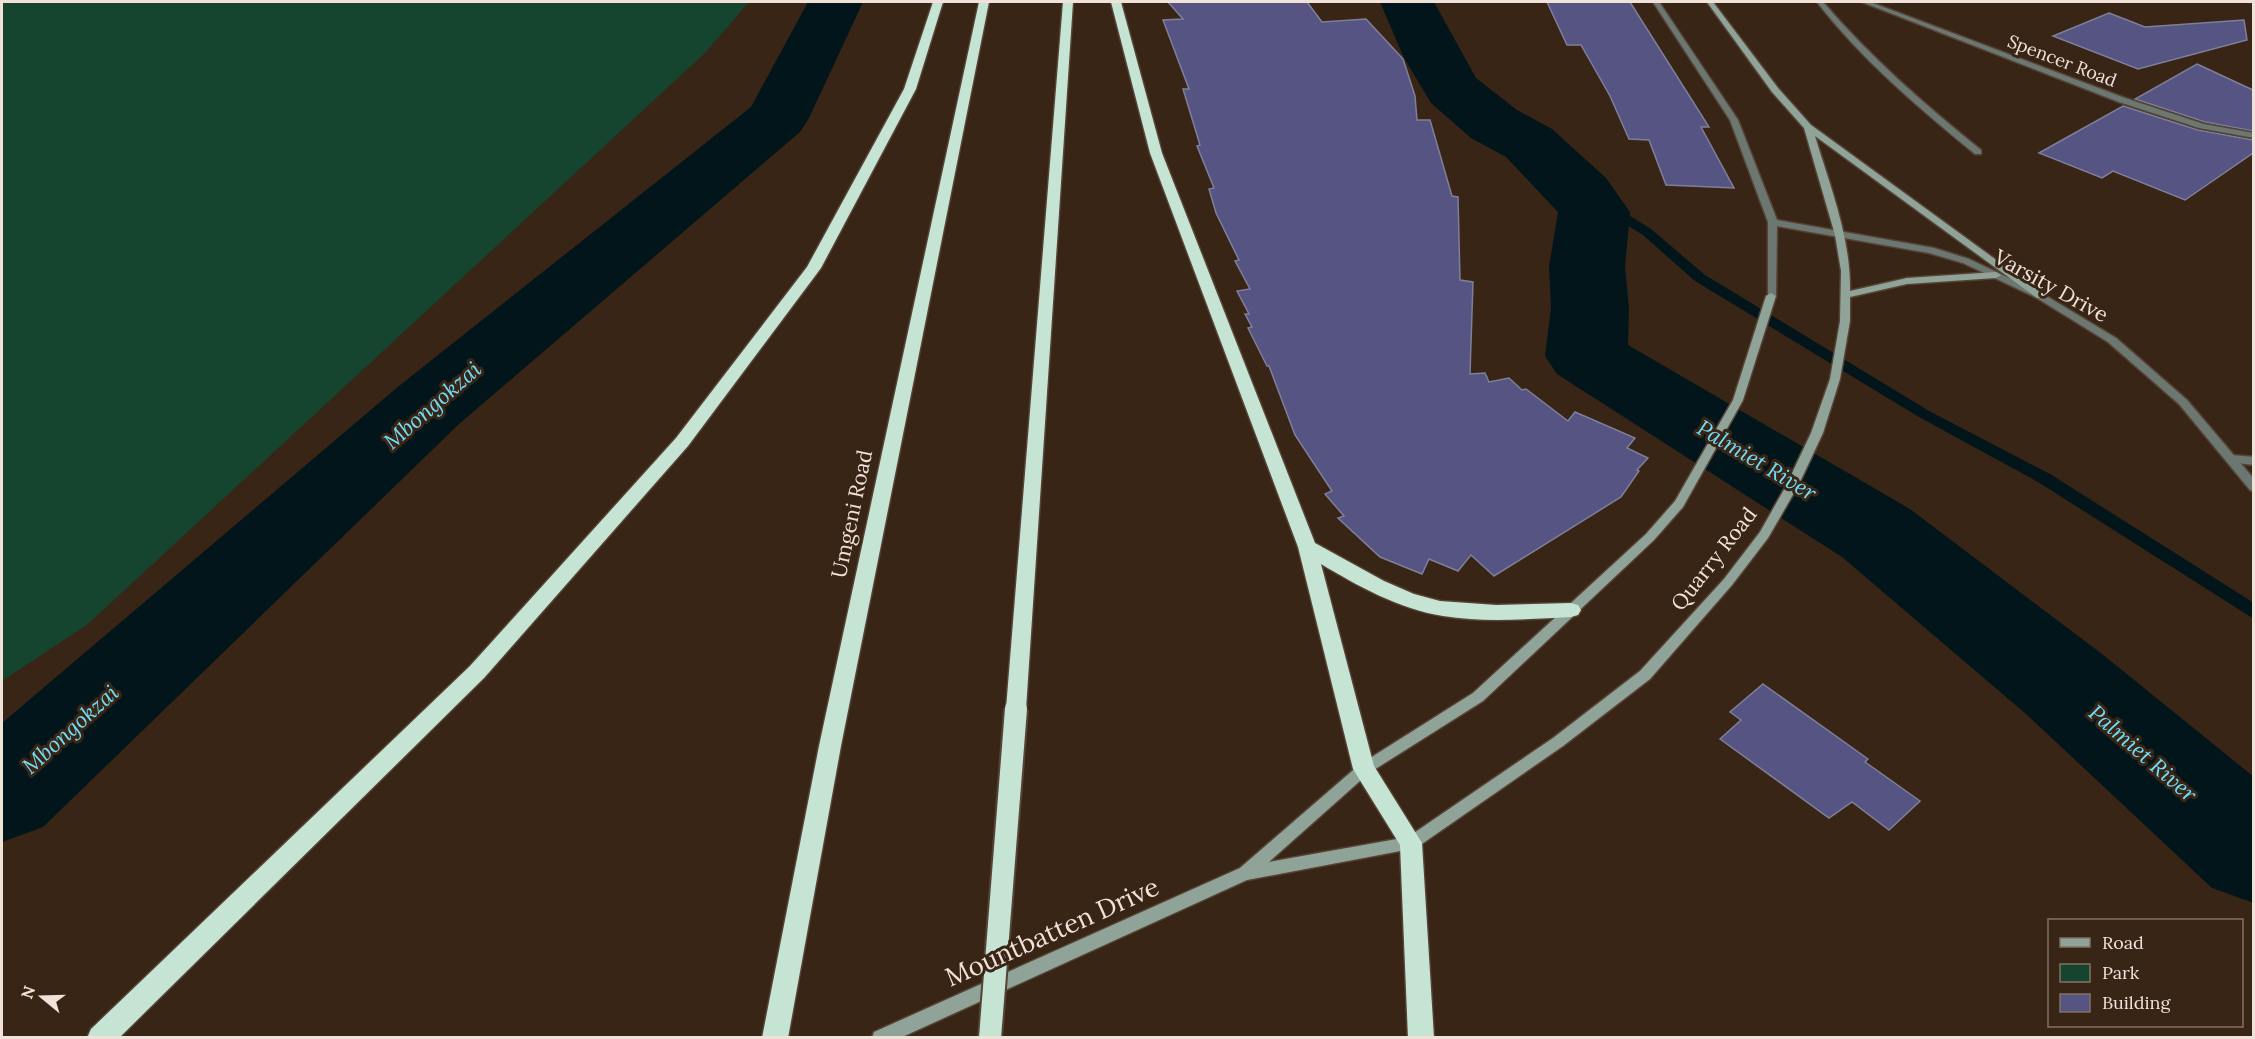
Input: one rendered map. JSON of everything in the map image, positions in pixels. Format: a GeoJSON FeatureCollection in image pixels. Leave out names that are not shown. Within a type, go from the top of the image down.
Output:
{"type":"FeatureCollection","features":[{"type":"Feature","properties":{"kind":"highway"},"geometry":{"type":"LineString","coordinates":[[100,1038],[477,672],[682,442],[814,268],[910,89],[938,2]]}},
{"type":"Feature","properties":{"kind":"highway","name":"Umgeni Road"},"geometry":{"type":"LineString","coordinates":[[775,1038],[830,746],[984,2]]}},
{"type":"Feature","properties":{"kind":"highway"},"geometry":{"type":"LineString","coordinates":[[990,1038],[1068,2]]}},
{"type":"Feature","properties":{"kind":"highway"},"geometry":{"type":"LineString","coordinates":[[1116,2],[1156,153],[1306,547],[1364,769],[1411,843],[1421,1038]]}},
{"type":"Feature","properties":{"kind":"highway"},"geometry":{"type":"LineString","coordinates":[[1306,547],[1365,582],[1424,605],[1481,612],[1571,610]]}},
{"type":"Feature","properties":{"kind":"main road","name":"Quarry Road"},"geometry":{"type":"LineString","coordinates":[[1411,843],[1558,742],[1645,675],[1728,582],[1764,535],[1792,486],[1817,433],[1835,379],[1845,321],[1846,271],[1839,235],[1808,127],[1775,90],[1710,2]]}},
{"type":"Feature","properties":{"kind":"main road"},"geometry":{"type":"LineString","coordinates":[[1808,127],[2040,296]]}},
{"type":"Feature","properties":{"kind":"main road"},"geometry":{"type":"LineString","coordinates":[[1845,294],[1907,281],[1996,275]]}},
{"type":"Feature","properties":{"kind":"main road"},"geometry":{"type":"LineString","coordinates":[[1364,769],[1478,697],[1650,537],[1679,504],[1738,400],[1771,296]]}},
{"type":"Feature","properties":{"kind":"main road","name":"Mountbatten Drive"},"geometry":{"type":"LineString","coordinates":[[1245,873],[1364,769]]}},
{"type":"Feature","properties":{"kind":"main road","name":"Mountbatten Drive"},"geometry":{"type":"LineString","coordinates":[[880,1038],[1245,873],[1411,843]]}},
{"type":"Feature","properties":{"kind":"street"},"geometry":{"type":"LineString","coordinates":[[1656,2],[1734,120],[1773,222],[1771,296]]}},
{"type":"Feature","properties":{"kind":"street"},"geometry":{"type":"LineString","coordinates":[[1820,2],[1883,72],[1978,152]]}},
{"type":"Feature","properties":{"kind":"street","name":"Spencer Road"},"geometry":{"type":"LineString","coordinates":[[1865,2],[2122,100],[2202,126],[2253,136]]}},
{"type":"Feature","properties":{"kind":"street","name":"Varsity Drive"},"geometry":{"type":"LineString","coordinates":[[1773,222],[1931,250],[1966,261],[2040,296],[2112,340],[2182,402],[2232,459],[2253,487]]}},
{"type":"Feature","properties":{"kind":"street"},"geometry":{"type":"LineString","coordinates":[[2232,459],[2253,461]]}},
{"type":"Feature","properties":{"kind":"green space"},"geometry":{"type":"Polygon","coordinates":[[[2,2],[749,2],[705,53],[88,624],[2,681],[2,2]]]}},
{"type":"Feature","properties":{"kind":"building"},"geometry":{"type":"Polygon","coordinates":[[[1168,2],[1307,2],[1322,22],[1366,19],[1403,59],[1415,96],[1417,120],[1430,120],[1452,196],[1458,197],[1460,280],[1473,282],[1470,374],[1485,373],[1489,382],[1509,378],[1522,390],[1526,389],[1568,421],[1575,412],[1635,438],[1627,448],[1648,458],[1637,470],[1639,471],[1621,497],[1494,576],[1471,555],[1458,571],[1429,559],[1422,574],[1380,557],[1338,518],[1344,516],[1325,494],[1332,491],[1295,435],[1269,366],[1248,328],[1252,327],[1245,314],[1249,314],[1237,291],[1250,289],[1235,261],[1239,260],[1216,213],[1209,189],[1214,188],[1197,146],[1200,145],[1183,89],[1189,89],[1163,20],[1183,19],[1168,2]]]}},
{"type":"Feature","properties":{"kind":"building"},"geometry":{"type":"Polygon","coordinates":[[[1547,2],[1630,2],[1709,127],[1701,127],[1734,188],[1666,185],[1649,140],[1629,139],[1610,96],[1581,45],[1567,45],[1547,2]]]}},
{"type":"Feature","properties":{"kind":"building"},"geometry":{"type":"Polygon","coordinates":[[[2109,13],[2145,27],[2244,20],[2247,40],[2138,69],[2053,36],[2109,13]]]}},
{"type":"Feature","properties":{"kind":"building"},"geometry":{"type":"Polygon","coordinates":[[[2197,64],[2253,90],[2253,131],[2205,122],[2135,99],[2197,64]]]}},
{"type":"Feature","properties":{"kind":"building"},"geometry":{"type":"Polygon","coordinates":[[[2123,106],[2198,130],[2253,140],[2253,153],[2185,200],[2113,171],[2102,178],[2039,153],[2123,106]]]}},
{"type":"Feature","properties":{"kind":"building"},"geometry":{"type":"Polygon","coordinates":[[[1763,684],[1868,759],[1865,762],[1920,801],[1889,830],[1852,802],[1829,818],[1720,739],[1741,720],[1730,712],[1763,684]]]}},
{"type":"Feature","properties":{"kind":"waterway","name":"Mbongokzai"},"geometry":{"type":"LineString","coordinates":[[2,792],[429,405],[777,118],[835,2]]}},
{"type":"Feature","properties":{"kind":"waterway","name":"Palmiet River"},"geometry":{"type":"LineString","coordinates":[[1407,2],[1434,58],[1453,90],[1494,124],[1529,143],[1581,193],[1594,212],[1587,267],[1590,308],[1586,356],[1876,533],[2064,684],[2254,850]]}},
{"type":"Feature","properties":{"kind":"waterway"},"geometry":{"type":"LineString","coordinates":[[1586,199],[1615,212],[1647,232],[1700,278],[1924,414],[2044,478],[2254,612]]}}]}
